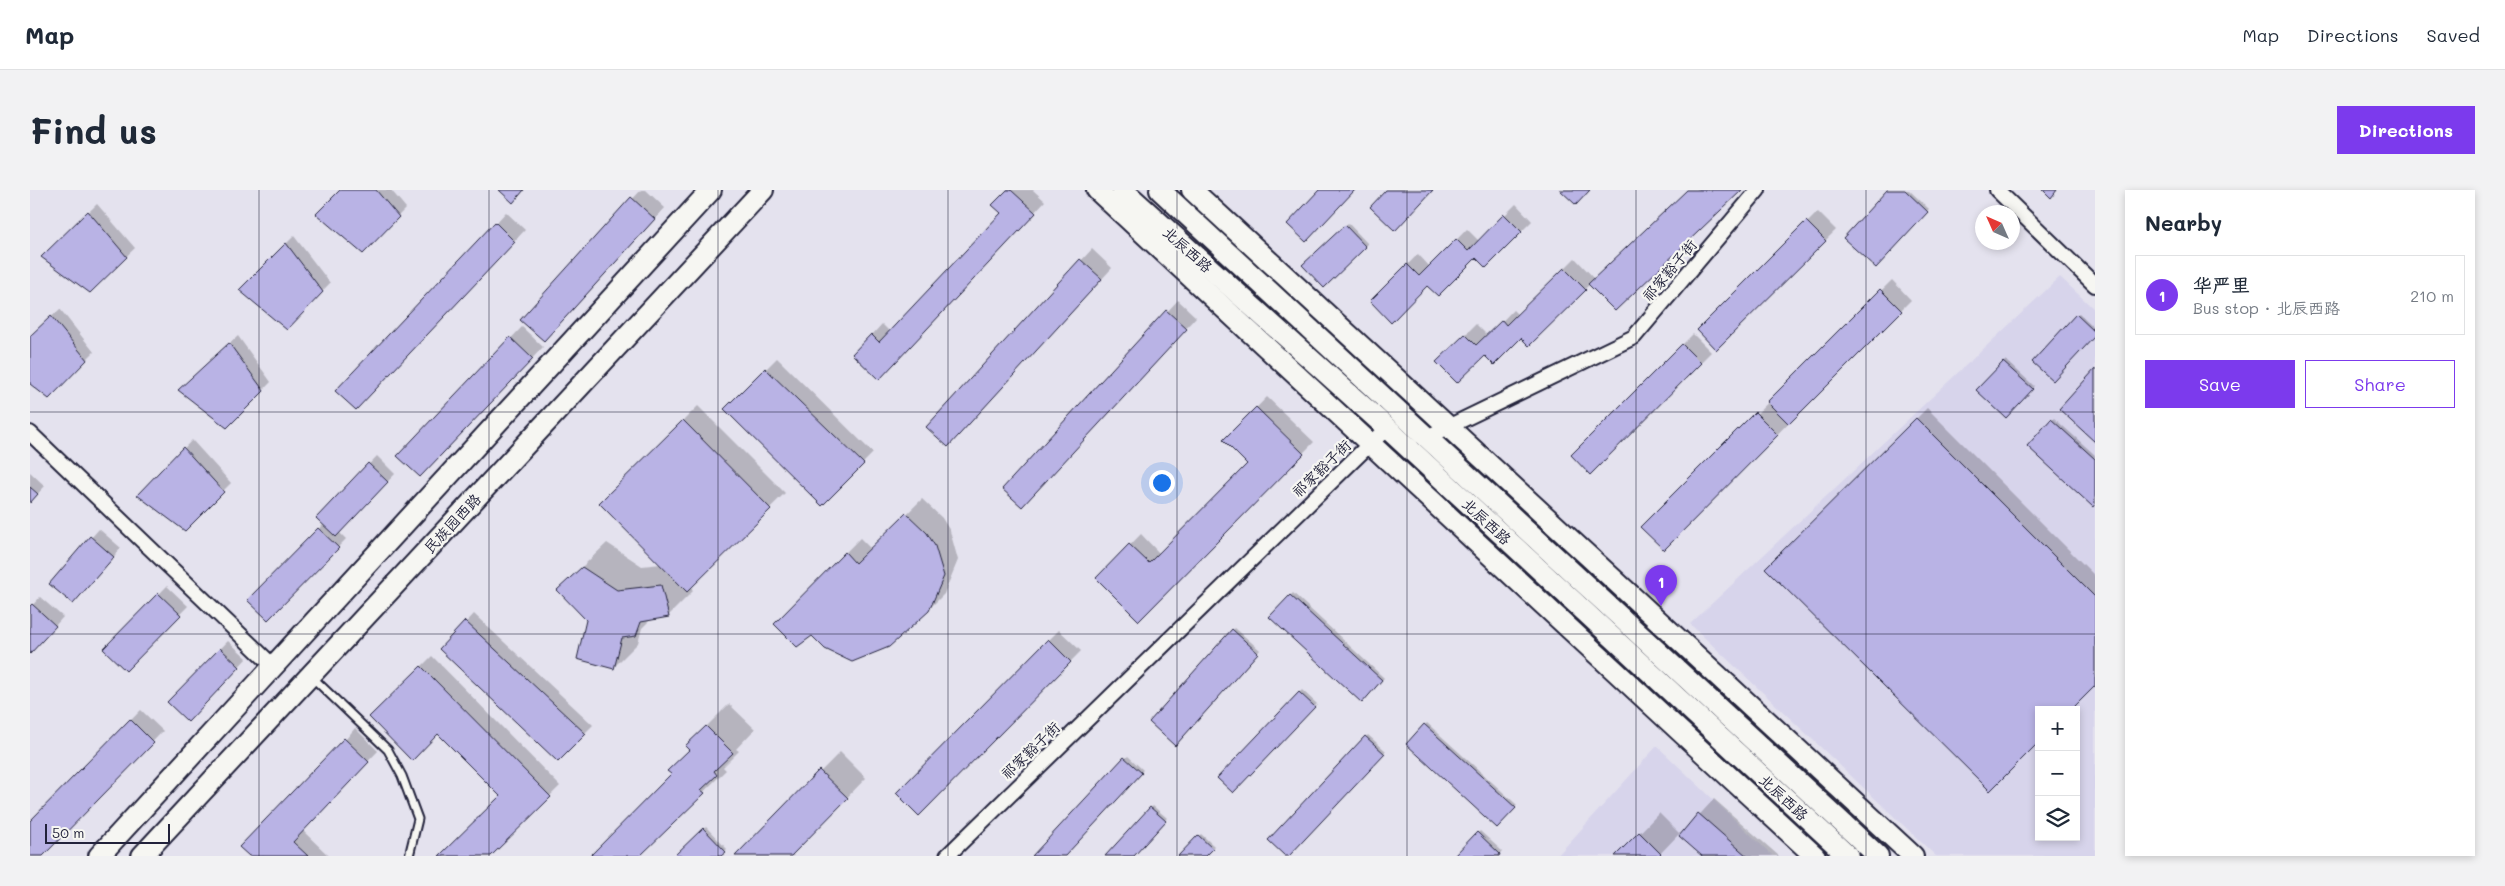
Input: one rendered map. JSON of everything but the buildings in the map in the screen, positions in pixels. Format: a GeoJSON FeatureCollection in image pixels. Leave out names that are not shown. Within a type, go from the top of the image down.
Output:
{"type":"FeatureCollection","features":[{"type":"Feature","properties":{"kind":"main road"},"geometry":{"type":"LineString","coordinates":[[99,856],[711,190]]}},
{"type":"Feature","properties":{"kind":"main road","name":"民族园西路"},"geometry":{"type":"LineString","coordinates":[[142,856],[763,190]]}},
{"type":"Feature","properties":{"kind":"main road","name":"北辰西路"},"geometry":{"type":"LineString","coordinates":[[1097,190],[1372,442],[1493,559],[1814,856]]}},
{"type":"Feature","properties":{"kind":"main road","name":"北辰西路"},"geometry":{"type":"LineString","coordinates":[[1123,190],[1387,428],[1848,856]]}},
{"type":"Feature","properties":{"kind":"main road","name":"北辰西路"},"geometry":{"type":"LineString","coordinates":[[1160,190],[1878,856]]}},
{"type":"Feature","properties":{"kind":"main road"},"geometry":{"type":"LineString","coordinates":[[1192,190],[1913,856]]}},
{"type":"Feature","properties":{"kind":"street","name":"祁家豁子街"},"geometry":{"type":"LineString","coordinates":[[1427,437],[1634,336],[1758,190]]}},
{"type":"Feature","properties":{"kind":"street"},"geometry":{"type":"LineString","coordinates":[[1997,190],[2095,285]]}},
{"type":"Feature","properties":{"kind":"street"},"geometry":{"type":"LineString","coordinates":[[1387,428],[1427,437]]}},
{"type":"Feature","properties":{"kind":"street","name":"祁家豁子街"},"geometry":{"type":"LineString","coordinates":[[946,856],[1387,428]]}},
{"type":"Feature","properties":{"kind":"street"},"geometry":{"type":"LineString","coordinates":[[30,433],[274,667]]}},
{"type":"Feature","properties":{"kind":"lane"},"geometry":{"type":"LineString","coordinates":[[310,675],[388,750],[402,776],[418,819],[409,856]]}},
{"type":"Feature","properties":{"kind":"shaded area"},"geometry":{"type":"Polygon","coordinates":[[[2060,277],[2095,310],[2095,856],[1936,856],[1690,624],[2060,277]]]}},
{"type":"Feature","properties":{"kind":"shaded area"},"geometry":{"type":"Polygon","coordinates":[[[1657,746],[1773,856],[1557,856],[1657,746]]]}},
{"type":"Feature","properties":{"kind":"place","name":"华严里"},"geometry":{"type":"Point","coordinates":[1661,606]}}]}
